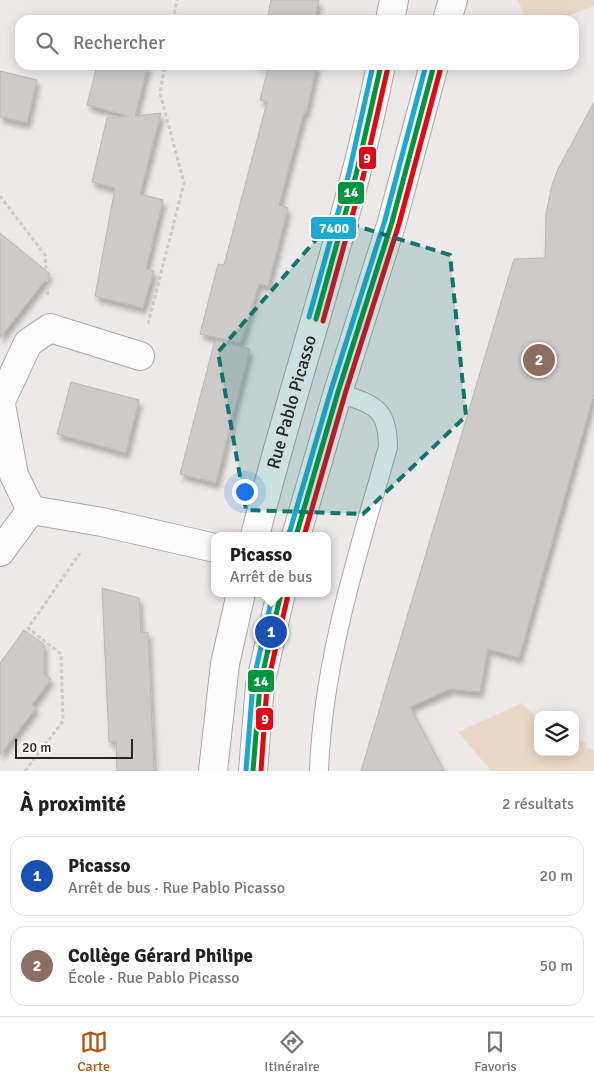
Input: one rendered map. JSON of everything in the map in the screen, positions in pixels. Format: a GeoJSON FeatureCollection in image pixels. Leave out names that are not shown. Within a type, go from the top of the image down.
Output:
{"type":"FeatureCollection","features":[{"type":"Feature","properties":{"kind":"street"},"geometry":{"type":"LineString","coordinates":[[389,15],[390,0]]}},
{"type":"Feature","properties":{"kind":"street"},"geometry":{"type":"LineString","coordinates":[[390,15],[394,0]]}},
{"type":"Feature","properties":{"kind":"street"},"geometry":{"type":"LineString","coordinates":[[442,15],[443,0]]}},
{"type":"Feature","properties":{"kind":"street"},"geometry":{"type":"LineString","coordinates":[[448,15],[453,0]]}},
{"type":"Feature","properties":{"kind":"street","name":"Rue Pablo Picasso"},"geometry":{"type":"LineString","coordinates":[[256,532],[273,463],[328,281],[351,195],[380,70]]}},
{"type":"Feature","properties":{"kind":"street"},"geometry":{"type":"LineString","coordinates":[[297,532],[338,392],[392,222],[433,70]]}},
{"type":"Feature","properties":{"kind":"street"},"geometry":{"type":"LineString","coordinates":[[31,510],[14,474],[1,400],[28,342],[50,328],[140,356]]}},
{"type":"Feature","properties":{"kind":"street"},"geometry":{"type":"LineString","coordinates":[[31,510],[102,522],[211,547]]}},
{"type":"Feature","properties":{"kind":"street"},"geometry":{"type":"LineString","coordinates":[[0,552],[31,510]]}},
{"type":"Feature","properties":{"kind":"street"},"geometry":{"type":"LineString","coordinates":[[213,771],[225,664],[240,597]]}},
{"type":"Feature","properties":{"kind":"street"},"geometry":{"type":"LineString","coordinates":[[253,771],[260,685],[280,597]]}},
{"type":"Feature","properties":{"kind":"lane"},"geometry":{"type":"LineString","coordinates":[[320,771],[320,740],[329,674],[344,605],[388,447],[388,431],[383,416],[375,407],[338,392]]}},
{"type":"Feature","properties":{"kind":"path"},"geometry":{"type":"LineString","coordinates":[[174,15],[177,0]]}},
{"type":"Feature","properties":{"kind":"path"},"geometry":{"type":"LineString","coordinates":[[140,356],[184,183],[160,93],[164,70]]}},
{"type":"Feature","properties":{"kind":"path"},"geometry":{"type":"LineString","coordinates":[[0,196],[45,256],[50,328]]}},
{"type":"Feature","properties":{"kind":"path"},"geometry":{"type":"LineString","coordinates":[[25,771],[63,721],[61,654],[28,628],[102,522]]}},
{"type":"Feature","properties":{"kind":"highlighted area"},"geometry":{"type":"Polygon","coordinates":[[[334,219],[450,255],[466,416],[363,514],[246,510],[218,352],[334,219]]]}},
{"type":"Feature","properties":{"kind":"shaded area"},"geometry":{"type":"Polygon","coordinates":[[[517,0],[594,0],[594,6],[571,15],[525,15],[517,0]]]}},
{"type":"Feature","properties":{"kind":"shaded area"},"geometry":{"type":"Polygon","coordinates":[[[522,703],[534,715],[534,756],[579,756],[579,740],[586,743],[586,748],[594,750],[594,771],[491,771],[458,732],[522,703]]]}},
{"type":"Feature","properties":{"kind":"building"},"geometry":{"type":"Polygon","coordinates":[[[271,0],[319,0],[316,15],[268,15],[271,0]]]}},
{"type":"Feature","properties":{"kind":"building"},"geometry":{"type":"Polygon","coordinates":[[[96,70],[147,70],[135,116],[161,113],[140,194],[163,200],[146,269],[154,271],[143,308],[95,296],[115,188],[92,182],[107,118],[129,116],[87,105],[96,70]]]}},
{"type":"Feature","properties":{"kind":"building"},"geometry":{"type":"Polygon","coordinates":[[[268,70],[316,70],[306,113],[304,112],[279,205],[288,208],[268,286],[259,284],[241,343],[200,334],[218,264],[224,265],[267,102],[260,100],[268,70]]]}},
{"type":"Feature","properties":{"kind":"building"},"geometry":{"type":"Polygon","coordinates":[[[0,71],[37,80],[27,123],[0,117],[0,71]]]}},
{"type":"Feature","properties":{"kind":"building"},"geometry":{"type":"Polygon","coordinates":[[[594,102],[594,394],[519,658],[488,649],[480,692],[450,689],[410,707],[444,771],[361,771],[514,259],[545,258],[546,214],[552,185],[558,169],[594,102]]]}},
{"type":"Feature","properties":{"kind":"building"},"geometry":{"type":"Polygon","coordinates":[[[0,233],[50,274],[0,338],[0,233]]]}},
{"type":"Feature","properties":{"kind":"building"},"geometry":{"type":"Polygon","coordinates":[[[215,340],[250,349],[216,483],[180,474],[215,340]]]}},
{"type":"Feature","properties":{"kind":"building"},"geometry":{"type":"Polygon","coordinates":[[[71,382],[139,400],[126,453],[57,434],[71,382]]]}},
{"type":"Feature","properties":{"kind":"building"},"geometry":{"type":"Polygon","coordinates":[[[102,588],[139,598],[141,633],[148,632],[154,771],[117,771],[116,742],[109,742],[102,588]]]}},
{"type":"Feature","properties":{"kind":"building"},"geometry":{"type":"Polygon","coordinates":[[[24,630],[44,644],[44,674],[51,679],[32,705],[36,708],[0,755],[0,663],[24,630]]]}},
{"type":"Feature","properties":{"kind":"transit line","name":"7400"},"geometry":{"type":"LineString","coordinates":[[309,317],[349,173],[372,70]]}},
{"type":"Feature","properties":{"kind":"transit line","name":"14"},"geometry":{"type":"LineString","coordinates":[[316,319],[356,175],[380,70]]}},
{"type":"Feature","properties":{"kind":"transit line","name":"9"},"geometry":{"type":"LineString","coordinates":[[323,321],[363,177],[387,70]]}},
{"type":"Feature","properties":{"kind":"transit line","name":"7400"},"geometry":{"type":"LineString","coordinates":[[290,532],[331,390],[385,220],[425,70]]}},
{"type":"Feature","properties":{"kind":"transit line","name":"14"},"geometry":{"type":"LineString","coordinates":[[297,532],[338,392],[392,222],[433,70]]}},
{"type":"Feature","properties":{"kind":"transit line","name":"9"},"geometry":{"type":"LineString","coordinates":[[305,532],[345,394],[399,224],[440,70]]}},
{"type":"Feature","properties":{"kind":"transit line","name":"7400"},"geometry":{"type":"LineString","coordinates":[[246,770],[253,683],[272,597]]}},
{"type":"Feature","properties":{"kind":"transit line","name":"14"},"geometry":{"type":"LineString","coordinates":[[253,771],[260,685],[280,597]]}},
{"type":"Feature","properties":{"kind":"transit line","name":"9"},"geometry":{"type":"LineString","coordinates":[[261,771],[267,686],[288,597]]}},
{"type":"Feature","properties":{"kind":"place","name":"Collège Gérard Philipe"},"geometry":{"type":"Point","coordinates":[539,360]}},
{"type":"Feature","properties":{"kind":"place","name":"Picasso"},"geometry":{"type":"Point","coordinates":[271,632]}}]}
